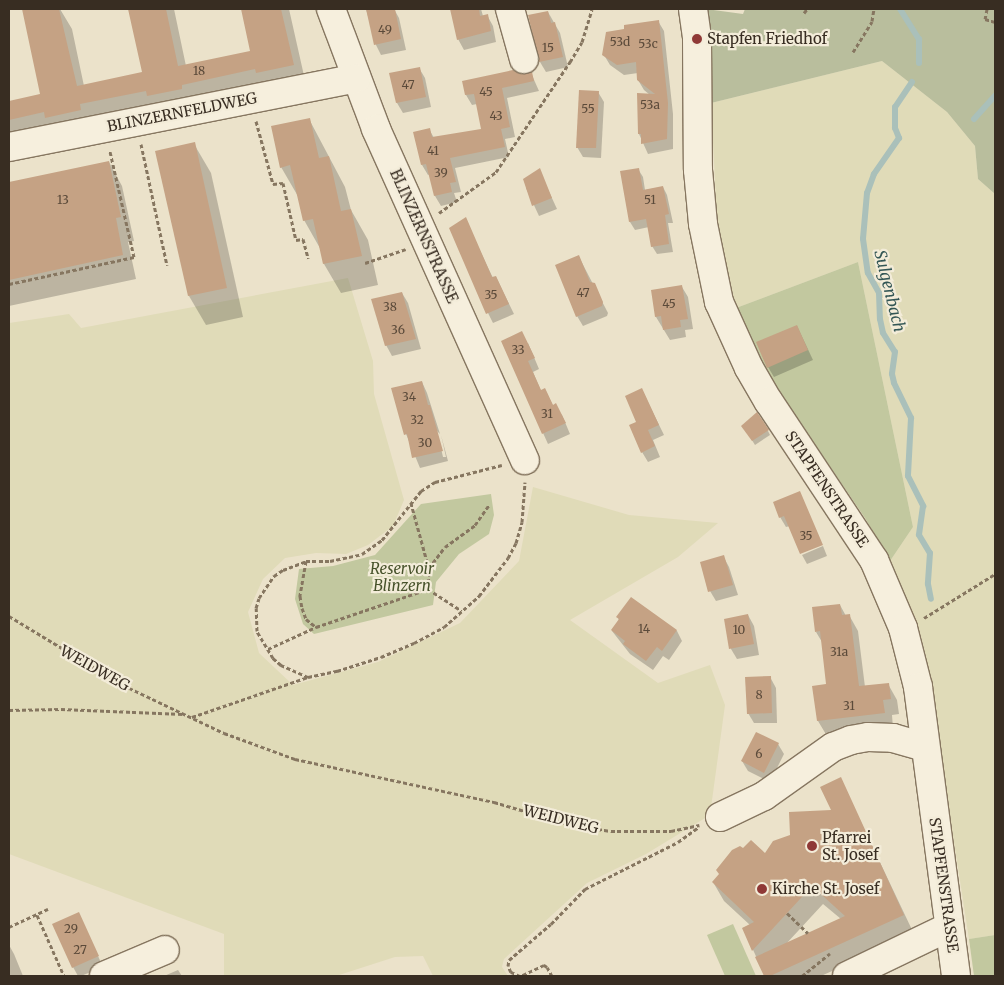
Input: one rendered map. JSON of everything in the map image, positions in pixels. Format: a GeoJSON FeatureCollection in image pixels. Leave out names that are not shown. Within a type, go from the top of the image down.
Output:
{"type":"FeatureCollection","features":[{"type":"Feature","properties":{"kind":"street","name":"BLINZERNSTRASSE"},"geometry":{"type":"LineString","coordinates":[[331,9],[376,129],[525,460]]}},
{"type":"Feature","properties":{"kind":"street"},"geometry":{"type":"LineString","coordinates":[[510,9],[524,59]]}},
{"type":"Feature","properties":{"kind":"street","name":"STAPFENSTRASSE"},"geometry":{"type":"LineString","coordinates":[[693,9],[697,39],[698,170],[702,224],[720,302],[749,368],[769,402],[874,560],[903,628],[918,687],[956,976]]}},
{"type":"Feature","properties":{"kind":"street","name":"BLINZERNFELDWEG"},"geometry":{"type":"LineString","coordinates":[[9,147],[356,78]]}},
{"type":"Feature","properties":{"kind":"street"},"geometry":{"type":"LineString","coordinates":[[711,821],[764,796],[833,748],[851,740],[868,737],[893,738],[925,747]]}},
{"type":"Feature","properties":{"kind":"street"},"geometry":{"type":"LineString","coordinates":[[847,976],[949,927]]}},
{"type":"Feature","properties":{"kind":"street"},"geometry":{"type":"LineString","coordinates":[[104,976],[165,950]]}},
{"type":"Feature","properties":{"kind":"path"},"geometry":{"type":"LineString","coordinates":[[365,263],[424,234],[496,172],[582,42],[592,9]]}},
{"type":"Feature","properties":{"kind":"path"},"geometry":{"type":"LineString","coordinates":[[804,13],[807,9]]}},
{"type":"Feature","properties":{"kind":"path"},"geometry":{"type":"LineString","coordinates":[[853,52],[872,22],[874,9]]}},
{"type":"Feature","properties":{"kind":"path"},"geometry":{"type":"LineString","coordinates":[[987,9],[984,19],[995,22]]}},
{"type":"Feature","properties":{"kind":"path"},"geometry":{"type":"LineString","coordinates":[[250,99],[273,184],[283,183],[296,240],[304,239],[308,258]]}},
{"type":"Feature","properties":{"kind":"path"},"geometry":{"type":"LineString","coordinates":[[136,122],[167,265]]}},
{"type":"Feature","properties":{"kind":"path"},"geometry":{"type":"LineString","coordinates":[[9,284],[134,257],[105,128]]}},
{"type":"Feature","properties":{"kind":"path"},"geometry":{"type":"LineString","coordinates":[[192,717],[308,677],[337,671],[414,643],[444,627],[479,596],[508,558],[516,543],[522,522],[525,460],[435,482],[421,491],[382,540],[362,554],[352,558],[330,561],[306,561],[289,567],[274,576],[265,586],[259,598],[256,613],[257,631],[268,649],[282,665],[308,677]]}},
{"type":"Feature","properties":{"kind":"path"},"geometry":{"type":"LineString","coordinates":[[411,503],[429,569],[428,589]]}},
{"type":"Feature","properties":{"kind":"path"},"geometry":{"type":"LineString","coordinates":[[429,569],[445,547],[475,525],[488,505]]}},
{"type":"Feature","properties":{"kind":"path"},"geometry":{"type":"LineString","coordinates":[[306,561],[300,596],[306,619],[316,627]]}},
{"type":"Feature","properties":{"kind":"path"},"geometry":{"type":"LineString","coordinates":[[903,628],[995,574]]}},
{"type":"Feature","properties":{"kind":"path"},"geometry":{"type":"LineString","coordinates":[[428,589],[462,611]]}},
{"type":"Feature","properties":{"kind":"path"},"geometry":{"type":"LineString","coordinates":[[268,649],[316,627],[428,589]]}},
{"type":"Feature","properties":{"kind":"path","name":"WEIDWEG"},"geometry":{"type":"LineString","coordinates":[[9,616],[62,650],[123,685],[224,733],[295,759],[494,802],[572,825],[630,832],[671,831],[711,821]]}},
{"type":"Feature","properties":{"kind":"path","name":"WEIDWEG"},"geometry":{"type":"LineString","coordinates":[[9,710],[61,709],[186,714]]}},
{"type":"Feature","properties":{"kind":"path"},"geometry":{"type":"LineString","coordinates":[[552,976],[544,965],[520,976],[511,972],[508,966],[509,960],[551,924],[585,889],[678,842],[711,821]]}},
{"type":"Feature","properties":{"kind":"path"},"geometry":{"type":"LineString","coordinates":[[9,927],[48,909]]}},
{"type":"Feature","properties":{"kind":"path"},"geometry":{"type":"LineString","coordinates":[[787,913],[808,933]]}},
{"type":"Feature","properties":{"kind":"path"},"geometry":{"type":"LineString","coordinates":[[37,915],[64,976]]}},
{"type":"Feature","properties":{"kind":"path"},"geometry":{"type":"LineString","coordinates":[[802,976],[830,953],[827,950]]}},
{"type":"Feature","properties":{"kind":"shaded area"},"geometry":{"type":"Polygon","coordinates":[[[882,61],[947,112],[975,146],[978,179],[995,194],[995,935],[969,939],[933,706],[916,625],[890,561],[913,527],[858,262],[736,308],[723,260],[717,220],[711,103],[882,61]]]}},
{"type":"Feature","properties":{"kind":"shaded area"},"geometry":{"type":"Polygon","coordinates":[[[348,278],[373,361],[374,394],[404,500],[393,526],[368,545],[346,554],[316,553],[285,558],[263,579],[248,612],[259,653],[293,685],[378,662],[460,623],[519,561],[533,487],[629,515],[718,523],[678,557],[570,620],[658,683],[710,665],[725,705],[710,815],[646,854],[587,883],[504,959],[502,967],[508,976],[433,976],[423,956],[395,957],[336,976],[224,976],[224,934],[9,854],[9,323],[69,314],[81,328],[348,278]]]}},
{"type":"Feature","properties":{"kind":"green space"},"geometry":{"type":"Polygon","coordinates":[[[706,9],[743,14],[745,9],[995,9],[995,194],[978,179],[975,146],[947,112],[882,61],[711,103],[706,9]]]}},
{"type":"Feature","properties":{"kind":"green space"},"geometry":{"type":"Polygon","coordinates":[[[858,262],[913,527],[890,561],[865,518],[782,396],[760,359],[736,308],[858,262]]]}},
{"type":"Feature","properties":{"kind":"green space","name":"Reservoir Blinzern"},"geometry":{"type":"Polygon","coordinates":[[[491,494],[494,515],[489,534],[459,554],[436,582],[433,605],[314,634],[303,624],[295,599],[299,569],[333,566],[375,555],[421,504],[491,494]]]}},
{"type":"Feature","properties":{"kind":"green space"},"geometry":{"type":"Polygon","coordinates":[[[733,924],[756,976],[725,976],[707,935],[733,924]]]}},
{"type":"Feature","properties":{"kind":"green space"},"geometry":{"type":"Polygon","coordinates":[[[995,935],[995,976],[974,976],[969,939],[995,935]]]}},
{"type":"Feature","properties":{"kind":"building"},"geometry":{"type":"Polygon","coordinates":[[[22,9],[59,9],[77,86],[142,72],[128,9],[166,9],[178,66],[250,51],[241,9],[281,9],[294,65],[256,73],[255,69],[182,85],[182,89],[147,96],[146,91],[80,104],[81,110],[45,118],[44,112],[9,120],[9,101],[40,94],[22,9]]]}},
{"type":"Feature","properties":{"kind":"building"},"geometry":{"type":"Polygon","coordinates":[[[366,9],[395,9],[401,39],[374,45],[366,9]]]}},
{"type":"Feature","properties":{"kind":"building"},"geometry":{"type":"Polygon","coordinates":[[[450,9],[479,9],[480,16],[488,14],[491,31],[457,40],[450,9]]]}},
{"type":"Feature","properties":{"kind":"building"},"geometry":{"type":"Polygon","coordinates":[[[548,11],[551,23],[555,22],[563,57],[539,62],[528,15],[548,11]]]}},
{"type":"Feature","properties":{"kind":"building"},"geometry":{"type":"Polygon","coordinates":[[[659,20],[668,103],[667,139],[641,144],[641,134],[638,134],[637,93],[655,94],[637,80],[636,62],[617,65],[602,55],[606,32],[624,29],[624,25],[659,20]]]}},
{"type":"Feature","properties":{"kind":"building"},"geometry":{"type":"Polygon","coordinates":[[[420,67],[426,97],[396,103],[389,73],[420,67]]]}},
{"type":"Feature","properties":{"kind":"building"},"geometry":{"type":"Polygon","coordinates":[[[513,70],[521,74],[532,72],[534,81],[502,88],[510,127],[501,129],[505,147],[450,158],[456,182],[450,183],[452,192],[434,196],[426,164],[421,165],[413,132],[430,128],[432,137],[481,129],[474,94],[465,95],[462,81],[513,70]]]}},
{"type":"Feature","properties":{"kind":"building"},"geometry":{"type":"Polygon","coordinates":[[[579,90],[599,91],[596,148],[576,148],[579,90]]]}},
{"type":"Feature","properties":{"kind":"building"},"geometry":{"type":"Polygon","coordinates":[[[310,118],[319,158],[329,156],[341,211],[351,209],[362,256],[323,264],[313,219],[303,221],[290,165],[280,168],[271,126],[310,118]]]}},
{"type":"Feature","properties":{"kind":"building"},"geometry":{"type":"Polygon","coordinates":[[[195,142],[227,288],[188,296],[155,151],[195,142]]]}},
{"type":"Feature","properties":{"kind":"building"},"geometry":{"type":"Polygon","coordinates":[[[109,161],[121,217],[116,218],[123,255],[9,280],[9,182],[109,161]]]}},
{"type":"Feature","properties":{"kind":"building"},"geometry":{"type":"Polygon","coordinates":[[[540,168],[552,198],[532,206],[523,179],[540,168]]]}},
{"type":"Feature","properties":{"kind":"building"},"geometry":{"type":"Polygon","coordinates":[[[639,168],[643,190],[663,186],[669,214],[665,215],[669,244],[651,247],[646,219],[629,222],[620,171],[639,168]]]}},
{"type":"Feature","properties":{"kind":"building"},"geometry":{"type":"Polygon","coordinates":[[[466,217],[492,277],[496,276],[509,304],[486,314],[449,228],[466,217]]]}},
{"type":"Feature","properties":{"kind":"building"},"geometry":{"type":"Polygon","coordinates":[[[579,255],[590,282],[595,283],[603,302],[602,306],[576,317],[555,265],[579,255]]]}},
{"type":"Feature","properties":{"kind":"building"},"geometry":{"type":"Polygon","coordinates":[[[682,285],[688,319],[680,320],[681,327],[663,330],[661,316],[655,317],[651,290],[682,285]]]}},
{"type":"Feature","properties":{"kind":"building"},"geometry":{"type":"Polygon","coordinates":[[[402,292],[416,339],[385,346],[371,299],[402,292]]]}},
{"type":"Feature","properties":{"kind":"building"},"geometry":{"type":"Polygon","coordinates":[[[797,325],[808,350],[767,368],[756,342],[797,325]]]}},
{"type":"Feature","properties":{"kind":"building"},"geometry":{"type":"Polygon","coordinates":[[[522,331],[535,358],[528,361],[541,390],[545,388],[553,405],[556,403],[566,423],[542,434],[501,341],[522,331]]]}},
{"type":"Feature","properties":{"kind":"building"},"geometry":{"type":"Polygon","coordinates":[[[422,381],[443,451],[412,458],[407,434],[404,435],[391,388],[422,381]]]}},
{"type":"Feature","properties":{"kind":"building"},"geometry":{"type":"Polygon","coordinates":[[[642,388],[659,425],[648,430],[655,446],[641,453],[629,425],[636,422],[625,396],[642,388]]]}},
{"type":"Feature","properties":{"kind":"building"},"geometry":{"type":"Polygon","coordinates":[[[757,412],[769,430],[752,441],[741,426],[757,412]]]}},
{"type":"Feature","properties":{"kind":"building"},"geometry":{"type":"Polygon","coordinates":[[[800,491],[823,545],[800,554],[784,516],[779,518],[773,502],[800,491]]]}},
{"type":"Feature","properties":{"kind":"building"},"geometry":{"type":"Polygon","coordinates":[[[724,555],[733,585],[708,592],[700,562],[724,555]]]}},
{"type":"Feature","properties":{"kind":"building"},"geometry":{"type":"Polygon","coordinates":[[[631,597],[677,630],[662,651],[657,647],[646,661],[623,644],[625,641],[611,630],[619,619],[616,617],[631,597]]]}},
{"type":"Feature","properties":{"kind":"building"},"geometry":{"type":"Polygon","coordinates":[[[840,604],[842,615],[850,614],[859,686],[889,683],[891,699],[883,700],[885,713],[817,721],[812,686],[826,684],[820,631],[815,632],[812,607],[840,604]]]}},
{"type":"Feature","properties":{"kind":"building"},"geometry":{"type":"Polygon","coordinates":[[[748,614],[754,644],[729,649],[724,619],[748,614]]]}},
{"type":"Feature","properties":{"kind":"building"},"geometry":{"type":"Polygon","coordinates":[[[771,676],[772,713],[747,714],[745,677],[771,676]]]}},
{"type":"Feature","properties":{"kind":"building"},"geometry":{"type":"Polygon","coordinates":[[[756,732],[779,743],[764,773],[741,761],[756,732]]]}},
{"type":"Feature","properties":{"kind":"building"},"geometry":{"type":"Polygon","coordinates":[[[841,777],[904,915],[770,976],[764,976],[755,957],[845,916],[812,886],[752,951],[742,928],[754,922],[712,882],[719,874],[716,870],[732,850],[740,846],[743,848],[751,840],[765,853],[773,841],[790,835],[789,812],[831,810],[820,787],[841,777]]]}},
{"type":"Feature","properties":{"kind":"building"},"geometry":{"type":"Polygon","coordinates":[[[79,912],[99,956],[72,968],[52,924],[79,912]]]}},
{"type":"Feature","properties":{"kind":"waterway","name":"Sulgenbach"},"geometry":{"type":"LineString","coordinates":[[900,9],[919,39],[919,63]]}},
{"type":"Feature","properties":{"kind":"waterway","name":"Sulgenbach"},"geometry":{"type":"LineString","coordinates":[[912,82],[895,107],[895,128],[899,138],[874,174],[867,193],[863,239],[868,273],[879,293],[880,319],[883,333],[895,352],[892,374],[894,383],[911,418],[908,476],[923,506],[919,535],[930,553],[928,584],[931,599]]}},
{"type":"Feature","properties":{"kind":"waterway"},"geometry":{"type":"LineString","coordinates":[[974,119],[995,96]]}},
{"type":"Feature","properties":{"kind":"place","name":"Stapfen Friedhof"},"geometry":{"type":"Point","coordinates":[697,39]}},
{"type":"Feature","properties":{"kind":"place","name":"Pfarrei St. Josef"},"geometry":{"type":"Point","coordinates":[812,846]}},
{"type":"Feature","properties":{"kind":"place","name":"Kirche St. Josef"},"geometry":{"type":"Point","coordinates":[762,889]}}]}
